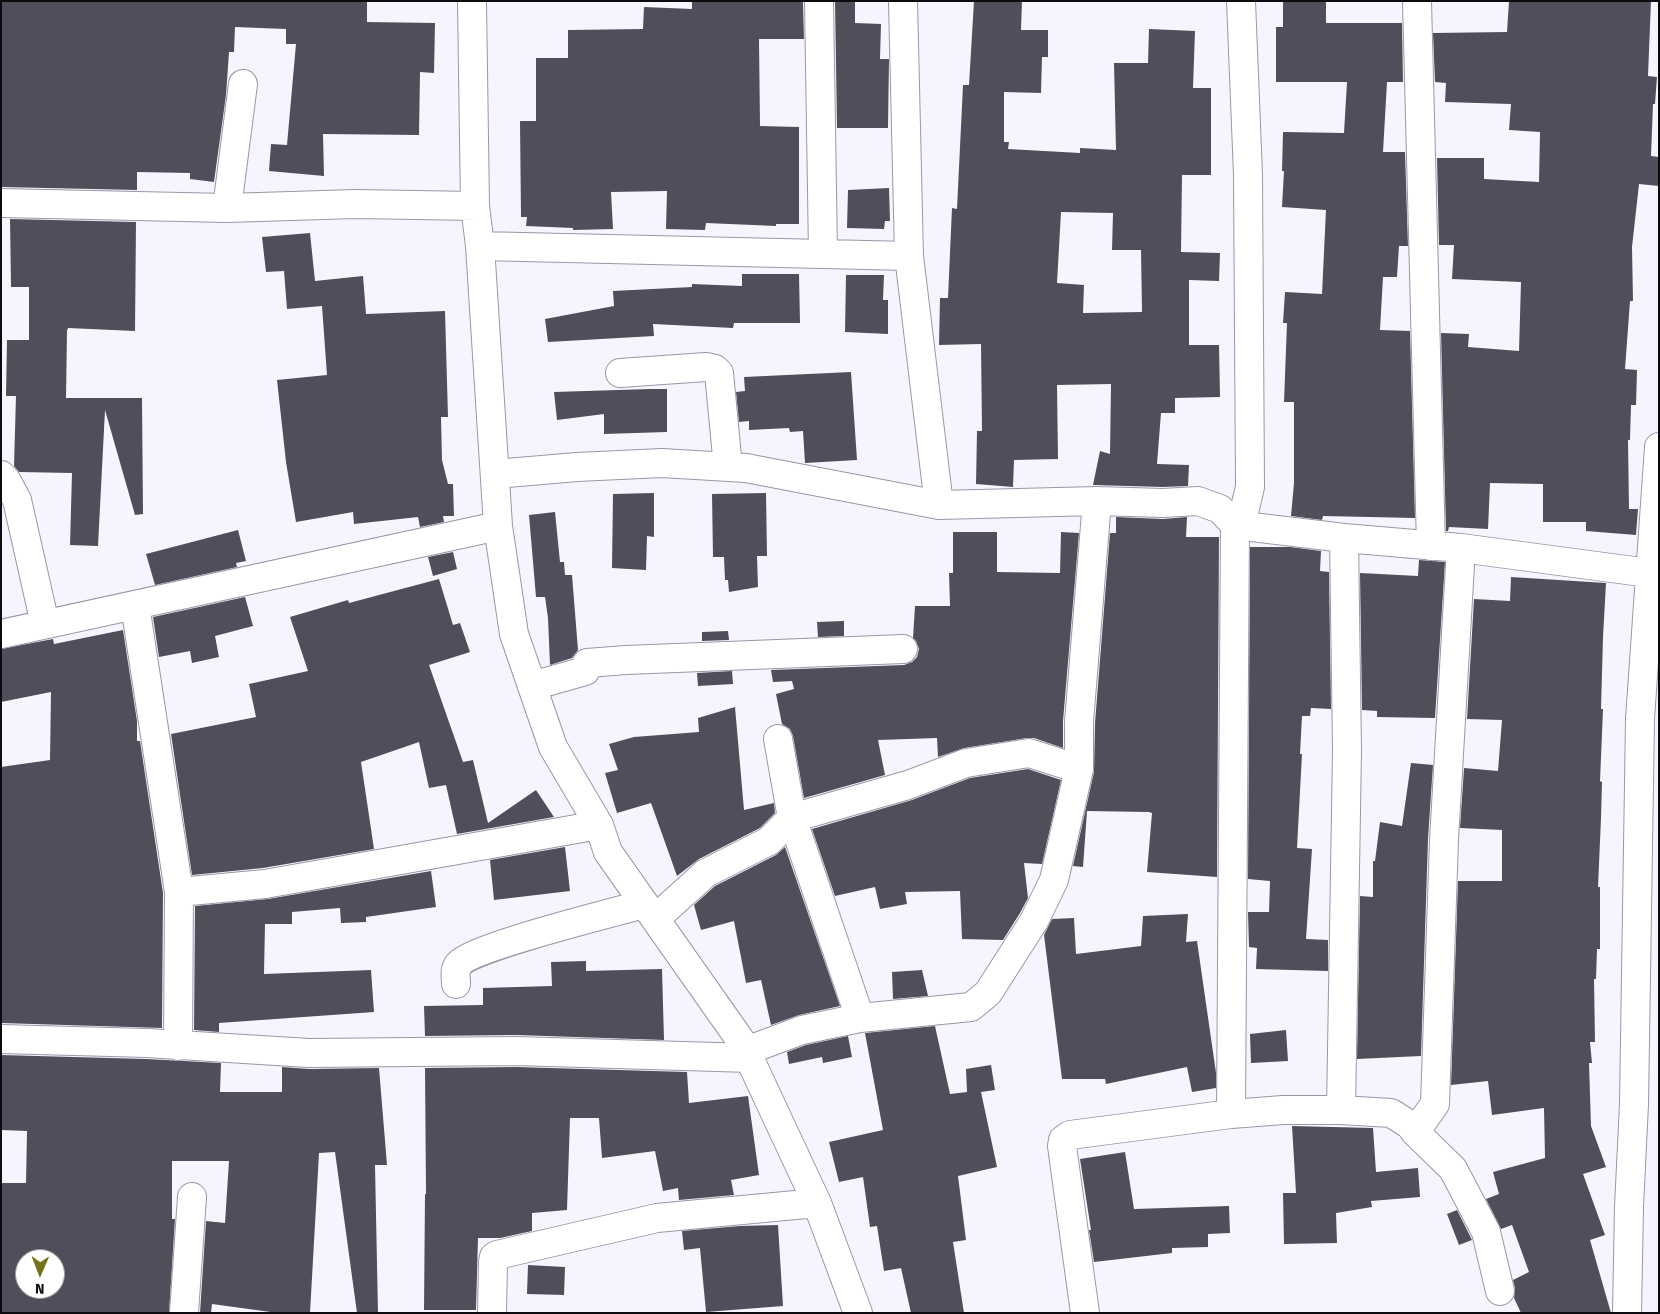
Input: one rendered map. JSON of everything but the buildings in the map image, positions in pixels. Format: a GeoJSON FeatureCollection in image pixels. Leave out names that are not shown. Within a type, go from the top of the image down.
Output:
{"type":"FeatureCollection","features":[{"type":"Feature","properties":{"kind":"street"},"geometry":{"type":"LineString","coordinates":[[472,1],[475,206],[480,246],[498,526],[514,634],[553,747],[599,825],[608,852],[748,1054],[818,1203],[858,1313]]}},
{"type":"Feature","properties":{"kind":"street"},"geometry":{"type":"LineString","coordinates":[[819,1],[823,254]]}},
{"type":"Feature","properties":{"kind":"street"},"geometry":{"type":"LineString","coordinates":[[904,1],[909,256],[939,506]]}},
{"type":"Feature","properties":{"kind":"street"},"geometry":{"type":"LineString","coordinates":[[1231,1114],[1238,525],[1250,487],[1248,175],[1241,1]]}},
{"type":"Feature","properties":{"kind":"street"},"geometry":{"type":"LineString","coordinates":[[1417,1],[1431,546]]}},
{"type":"Feature","properties":{"kind":"street"},"geometry":{"type":"LineString","coordinates":[[227,208],[243,84]]}},
{"type":"Feature","properties":{"kind":"street"},"geometry":{"type":"LineString","coordinates":[[1,203],[227,208],[355,204],[475,206]]}},
{"type":"Feature","properties":{"kind":"street"},"geometry":{"type":"LineString","coordinates":[[480,246],[909,256]]}},
{"type":"Feature","properties":{"kind":"street"},"geometry":{"type":"LineString","coordinates":[[620,373],[706,367],[715,369],[719,373],[728,467]]}},
{"type":"Feature","properties":{"kind":"street"},"geometry":{"type":"LineString","coordinates":[[1627,1313],[1629,1206],[1649,720],[1649,572],[1659,447]]}},
{"type":"Feature","properties":{"kind":"street"},"geometry":{"type":"LineString","coordinates":[[495,474],[577,467],[662,464],[746,468],[939,506],[1097,501],[1164,503],[1198,501],[1220,509],[1238,525],[1344,538],[1461,548],[1649,572]]}},
{"type":"Feature","properties":{"kind":"street"},"geometry":{"type":"LineString","coordinates":[[1,475],[17,500],[45,624]]}},
{"type":"Feature","properties":{"kind":"street"},"geometry":{"type":"LineString","coordinates":[[1,1039],[147,1043],[309,1053],[516,1051],[748,1054],[802,1030],[860,1018],[971,1006],[988,993],[1034,921],[1054,880],[1079,768],[1079,722],[1097,501]]}},
{"type":"Feature","properties":{"kind":"street"},"geometry":{"type":"LineString","coordinates":[[1,634],[498,526]]}},
{"type":"Feature","properties":{"kind":"street"},"geometry":{"type":"LineString","coordinates":[[1341,1110],[1347,751],[1344,538]]}},
{"type":"Feature","properties":{"kind":"street"},"geometry":{"type":"LineString","coordinates":[[1415,1132],[1435,1104],[1444,840],[1461,548]]}},
{"type":"Feature","properties":{"kind":"street"},"geometry":{"type":"LineString","coordinates":[[135,604],[179,892],[178,1046]]}},
{"type":"Feature","properties":{"kind":"street"},"geometry":{"type":"LineString","coordinates":[[532,686],[585,671],[587,663],[903,648]]}},
{"type":"Feature","properties":{"kind":"street"},"geometry":{"type":"LineString","coordinates":[[778,739],[792,818],[860,1018]]}},
{"type":"Feature","properties":{"kind":"street"},"geometry":{"type":"LineString","coordinates":[[456,984],[455,972],[459,964],[489,948],[649,911],[706,873],[769,841],[792,818],[908,785],[966,763],[1029,754],[1079,768]]}},
{"type":"Feature","properties":{"kind":"street"},"geometry":{"type":"LineString","coordinates":[[179,892],[265,884],[599,825]]}},
{"type":"Feature","properties":{"kind":"street"},"geometry":{"type":"LineString","coordinates":[[1085,1313],[1062,1146],[1063,1140],[1070,1135],[1231,1114],[1283,1110],[1341,1110],[1391,1113],[1410,1124],[1415,1132],[1453,1169],[1486,1232],[1500,1291]]}},
{"type":"Feature","properties":{"kind":"street"},"geometry":{"type":"LineString","coordinates":[[184,1313],[192,1197]]}},
{"type":"Feature","properties":{"kind":"street"},"geometry":{"type":"LineString","coordinates":[[492,1313],[493,1262],[494,1257],[498,1254],[657,1218],[818,1203]]}}]}
